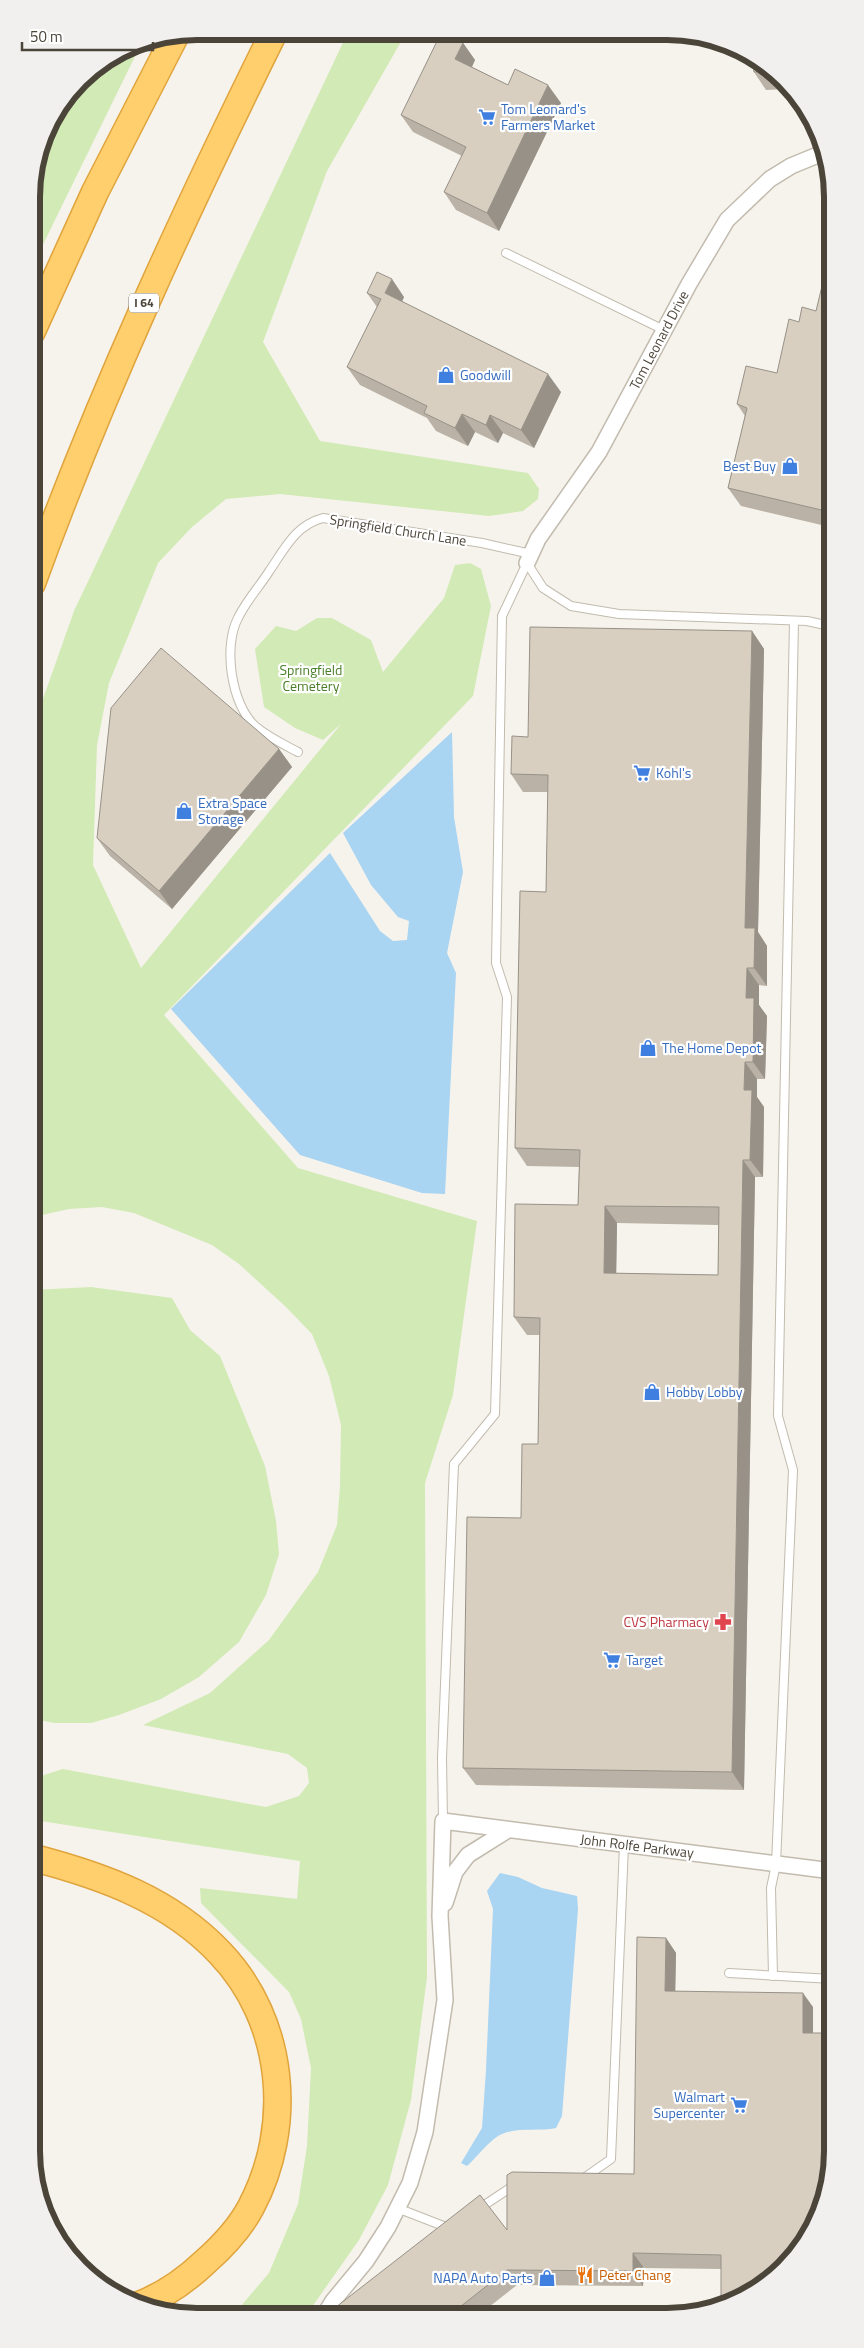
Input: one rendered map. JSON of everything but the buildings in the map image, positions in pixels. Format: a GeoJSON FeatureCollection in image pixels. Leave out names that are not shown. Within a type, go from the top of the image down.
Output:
{"type":"FeatureCollection","features":[{"type":"Feature","properties":{"kind":"highway","name":"I 64"},"geometry":{"type":"LineString","coordinates":[[40,562],[98,409],[159,270],[270,40]]}},
{"type":"Feature","properties":{"kind":"highway"},"geometry":{"type":"LineString","coordinates":[[40,313],[95,192],[172,42]]}},
{"type":"Feature","properties":{"kind":"highway"},"geometry":{"type":"LineString","coordinates":[[40,1860],[82,1871],[122,1886],[165,1908],[198,1933],[221,1954],[241,1980],[256,2006],[271,2049],[278,2092],[278,2122],[265,2178],[251,2208],[221,2248],[197,2270],[172,2288],[148,2300]]}},
{"type":"Feature","properties":{"kind":"street","name":"Tom Leonard Drive"},"geometry":{"type":"LineString","coordinates":[[529,558],[538,539],[599,452],[664,330],[727,220],[770,179],[791,166],[818,155]]}},
{"type":"Feature","properties":{"kind":"street","name":"John Rolfe Parkway"},"geometry":{"type":"LineString","coordinates":[[443,1821],[824,1870]]}},
{"type":"Feature","properties":{"kind":"street"},"geometry":{"type":"LineString","coordinates":[[328,2308],[366,2261],[397,2208],[410,2182],[425,2132],[445,2000],[440,1916],[443,1821]]}},
{"type":"Feature","properties":{"kind":"street"},"geometry":{"type":"LineString","coordinates":[[440,1916],[455,1872],[468,1855],[508,1830]]}},
{"type":"Feature","properties":{"kind":"lane"},"geometry":{"type":"LineString","coordinates":[[506,253],[664,330]]}},
{"type":"Feature","properties":{"kind":"lane","name":"Springfield Church Lane"},"geometry":{"type":"LineString","coordinates":[[298,752],[268,736],[254,724],[242,707],[230,663],[231,638],[237,618],[304,525],[323,518],[482,543],[529,558]]}},
{"type":"Feature","properties":{"kind":"lane"},"geometry":{"type":"LineString","coordinates":[[529,558],[543,588],[571,606],[619,614],[794,621],[824,625]]}},
{"type":"Feature","properties":{"kind":"lane"},"geometry":{"type":"LineString","coordinates":[[443,1821],[442,1758],[454,1464],[495,1414],[507,997],[496,963],[502,616],[529,558]]}},
{"type":"Feature","properties":{"kind":"lane"},"geometry":{"type":"LineString","coordinates":[[773,1976],[771,1888],[776,1864],[793,1470],[778,1416],[794,621]]}},
{"type":"Feature","properties":{"kind":"lane"},"geometry":{"type":"LineString","coordinates":[[576,2178],[585,2178],[611,2159],[624,1845]]}},
{"type":"Feature","properties":{"kind":"lane"},"geometry":{"type":"LineString","coordinates":[[729,1973],[824,1978]]}},
{"type":"Feature","properties":{"kind":"lane"},"geometry":{"type":"LineString","coordinates":[[471,2213],[522,2180]]}},
{"type":"Feature","properties":{"kind":"lane"},"geometry":{"type":"LineString","coordinates":[[397,2208],[446,2227],[454,2222]]}},
{"type":"Feature","properties":{"kind":"green space","name":"Springfield Cemetery"},"geometry":{"type":"Polygon","coordinates":[[[344,40],[402,40],[327,171],[263,342],[320,441],[528,473],[539,489],[538,499],[523,511],[489,516],[280,494],[226,499],[192,527],[158,563],[109,683],[97,745],[93,865],[141,968],[341,724],[323,740],[295,728],[264,707],[255,649],[276,626],[296,631],[317,618],[332,618],[371,640],[383,672],[444,598],[455,565],[470,563],[481,569],[491,606],[473,696],[164,1015],[298,1168],[477,1221],[453,1395],[425,1483],[427,1977],[411,2100],[388,2185],[359,2240],[311,2308],[239,2308],[269,2273],[298,2204],[307,2146],[311,2068],[301,2019],[289,1992],[201,1903],[200,1888],[297,1899],[300,1861],[40,1821],[40,1779],[44,1775],[63,1769],[266,1807],[299,1796],[309,1783],[307,1768],[288,1754],[143,1725],[210,1693],[269,1640],[318,1572],[337,1525],[340,1486],[341,1425],[329,1376],[312,1334],[239,1264],[212,1245],[134,1213],[102,1207],[69,1209],[40,1215],[40,707],[74,611],[344,40]]]}},
{"type":"Feature","properties":{"kind":"green space"},"geometry":{"type":"Polygon","coordinates":[[[137,52],[40,251],[40,187],[45,156],[56,127],[72,101],[93,79],[118,61],[137,52]]]}},
{"type":"Feature","properties":{"kind":"green space"},"geometry":{"type":"Polygon","coordinates":[[[91,1287],[172,1298],[190,1330],[220,1356],[265,1466],[276,1521],[279,1554],[266,1595],[239,1642],[199,1677],[161,1699],[119,1715],[91,1723],[54,1723],[40,1720],[40,1290],[91,1287]]]}},
{"type":"Feature","properties":{"kind":"water"},"geometry":{"type":"Polygon","coordinates":[[[452,732],[454,817],[463,872],[447,953],[456,973],[445,1194],[422,1193],[300,1155],[171,1009],[330,853],[380,931],[393,941],[407,940],[409,921],[398,917],[371,885],[343,833],[452,732]]]}},
{"type":"Feature","properties":{"kind":"water"},"geometry":{"type":"Polygon","coordinates":[[[500,1873],[518,1877],[542,1888],[577,1896],[578,1909],[562,2116],[556,2128],[519,2130],[498,2136],[467,2166],[461,2163],[482,2128],[493,1909],[487,1891],[500,1873]]]}},
{"type":"Feature","properties":{"kind":"place","name":"Tom Leonard's Farmers Market"},"geometry":{"type":"Point","coordinates":[487,117]}},
{"type":"Feature","properties":{"kind":"place","name":"Goodwill"},"geometry":{"type":"Point","coordinates":[446,375]}},
{"type":"Feature","properties":{"kind":"place","name":"Best Buy"},"geometry":{"type":"Point","coordinates":[790,466]}},
{"type":"Feature","properties":{"kind":"place","name":"Kohl's"},"geometry":{"type":"Point","coordinates":[642,773]}},
{"type":"Feature","properties":{"kind":"place","name":"Extra Space Storage"},"geometry":{"type":"Point","coordinates":[184,811]}},
{"type":"Feature","properties":{"kind":"place","name":"The Home Depot"},"geometry":{"type":"Point","coordinates":[648,1048]}},
{"type":"Feature","properties":{"kind":"place","name":"Hobby Lobby"},"geometry":{"type":"Point","coordinates":[652,1392]}},
{"type":"Feature","properties":{"kind":"place","name":"CVS Pharmacy"},"geometry":{"type":"Point","coordinates":[723,1622]}},
{"type":"Feature","properties":{"kind":"place","name":"Target"},"geometry":{"type":"Point","coordinates":[612,1660]}},
{"type":"Feature","properties":{"kind":"place","name":"Walmart Supercenter"},"geometry":{"type":"Point","coordinates":[739,2105]}},
{"type":"Feature","properties":{"kind":"place","name":"Peter Chang"},"geometry":{"type":"Point","coordinates":[585,2275]}},
{"type":"Feature","properties":{"kind":"place","name":"NAPA Auto Parts"},"geometry":{"type":"Point","coordinates":[547,2278]}}]}
